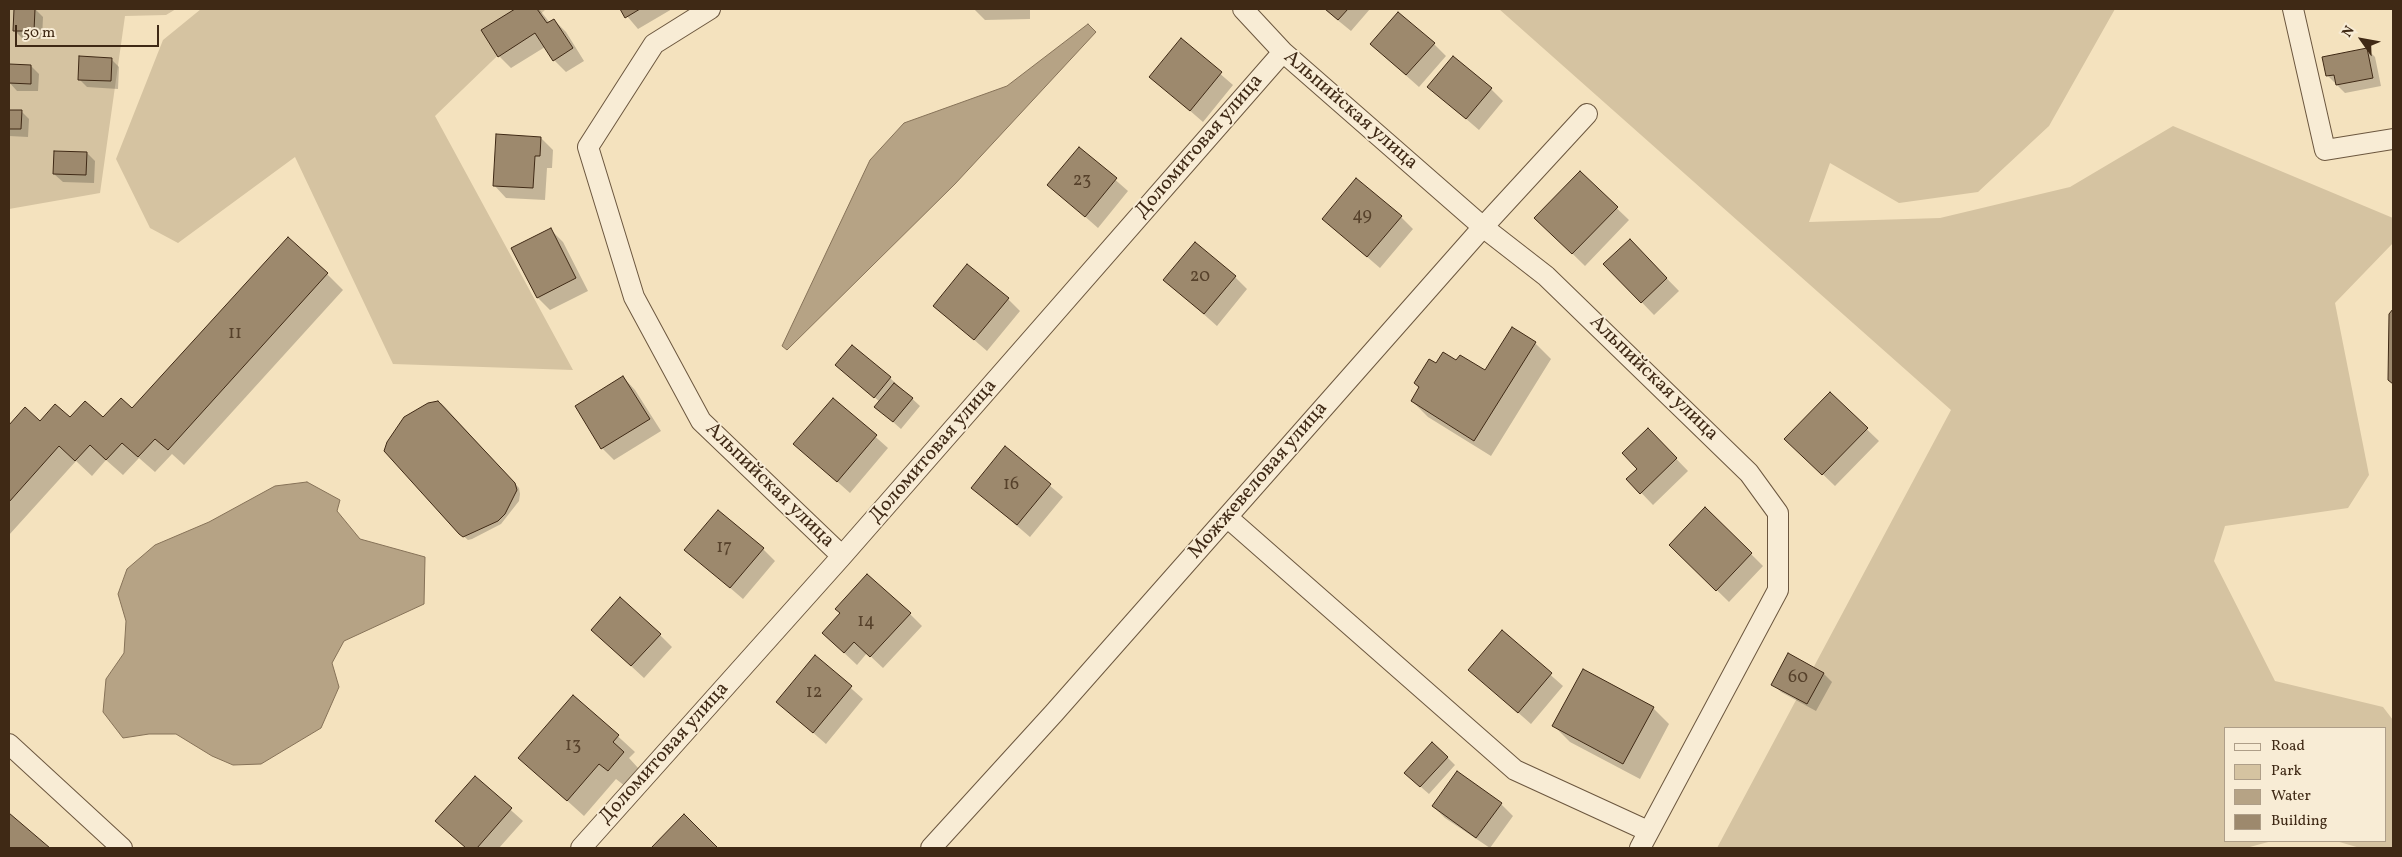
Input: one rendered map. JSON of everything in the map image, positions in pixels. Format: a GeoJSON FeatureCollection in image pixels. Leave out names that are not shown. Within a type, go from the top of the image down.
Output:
{"type":"FeatureCollection","features":[{"type":"Feature","properties":{"kind":"street","name":"Альпийская улица"},"geometry":{"type":"LineString","coordinates":[[710,9],[654,44],[588,147],[634,297],[701,421],[842,556]]}},
{"type":"Feature","properties":{"kind":"street","name":"Альпийская улица"},"geometry":{"type":"LineString","coordinates":[[1243,9],[1283,52],[1483,227],[1546,276],[1749,473],[1778,513],[1778,590],[1644,840]]}},
{"type":"Feature","properties":{"kind":"street"},"geometry":{"type":"LineString","coordinates":[[2293,9],[2324,150],[2393,139]]}},
{"type":"Feature","properties":{"kind":"street","name":"Доломитовая улица"},"geometry":{"type":"LineString","coordinates":[[581,848],[842,556],[1283,52]]}},
{"type":"Feature","properties":{"kind":"street","name":"Можжевеловая улица"},"geometry":{"type":"LineString","coordinates":[[931,848],[1483,227],[1587,114]]}},
{"type":"Feature","properties":{"kind":"street"},"geometry":{"type":"LineString","coordinates":[[1227,517],[1514,770],[1644,840]]}},
{"type":"Feature","properties":{"kind":"street"},"geometry":{"type":"LineString","coordinates":[[9,744],[122,848]]}},
{"type":"Feature","properties":{"kind":"green space"},"geometry":{"type":"Polygon","coordinates":[[[9,9],[176,9],[166,15],[125,16],[100,193],[9,209],[9,9]]]}},
{"type":"Feature","properties":{"kind":"green space"},"geometry":{"type":"Polygon","coordinates":[[[201,9],[546,9],[435,116],[573,370],[393,364],[295,157],[178,243],[150,228],[116,159],[163,40],[201,9]]]}},
{"type":"Feature","properties":{"kind":"green space"},"geometry":{"type":"Polygon","coordinates":[[[1499,9],[2115,9],[2049,126],[1978,192],[1899,203],[1830,163],[1809,222],[1940,218],[2070,187],[2173,126],[2393,218],[2393,243],[2335,303],[2369,475],[2348,508],[2225,526],[2214,561],[2275,681],[2383,707],[2393,720],[2393,848],[2360,848],[2339,842],[2387,842],[2387,727],[2224,727],[2224,842],[2268,842],[2246,848],[1717,848],[1951,410],[1499,9]]]}},
{"type":"Feature","properties":{"kind":"water"},"geometry":{"type":"Polygon","coordinates":[[[1088,24],[1096,32],[955,184],[787,350],[782,346],[870,160],[904,123],[1007,86],[1088,24]]]}},
{"type":"Feature","properties":{"kind":"water"},"geometry":{"type":"Polygon","coordinates":[[[307,482],[340,500],[337,511],[360,539],[425,557],[424,604],[344,641],[332,663],[339,687],[321,728],[261,764],[233,765],[212,756],[176,734],[149,734],[123,738],[103,712],[106,679],[124,653],[126,621],[118,594],[127,569],[155,545],[209,522],[275,486],[307,482]]]}},
{"type":"Feature","properties":{"kind":"building"},"geometry":{"type":"Polygon","coordinates":[[[14,9],[35,9],[34,31],[13,31],[14,9]]]}},
{"type":"Feature","properties":{"kind":"building"},"geometry":{"type":"Polygon","coordinates":[[[515,9],[537,9],[547,23],[554,19],[573,48],[553,61],[535,33],[498,57],[481,30],[515,9]]]}},
{"type":"Feature","properties":{"kind":"building"},"geometry":{"type":"Polygon","coordinates":[[[620,9],[640,9],[625,18],[620,9]]]}},
{"type":"Feature","properties":{"kind":"building"},"geometry":{"type":"Polygon","coordinates":[[[1325,9],[1348,9],[1338,20],[1325,9]]]}},
{"type":"Feature","properties":{"kind":"building"},"geometry":{"type":"Polygon","coordinates":[[[1398,12],[1435,43],[1406,75],[1370,44],[1398,12]]]}},
{"type":"Feature","properties":{"kind":"building"},"geometry":{"type":"Polygon","coordinates":[[[1181,38],[1222,72],[1190,111],[1149,77],[1181,38]]]}},
{"type":"Feature","properties":{"kind":"building"},"geometry":{"type":"Polygon","coordinates":[[[2367,48],[2373,78],[2336,85],[2334,75],[2326,76],[2322,57],[2367,48]]]}},
{"type":"Feature","properties":{"kind":"building"},"geometry":{"type":"Polygon","coordinates":[[[79,56],[112,58],[111,81],[78,80],[79,56]]]}},
{"type":"Feature","properties":{"kind":"building"},"geometry":{"type":"Polygon","coordinates":[[[1453,56],[1492,88],[1466,119],[1427,87],[1453,56]]]}},
{"type":"Feature","properties":{"kind":"building"},"geometry":{"type":"Polygon","coordinates":[[[9,64],[31,65],[31,84],[9,83],[9,64]]]}},
{"type":"Feature","properties":{"kind":"building"},"geometry":{"type":"Polygon","coordinates":[[[9,110],[22,110],[21,129],[9,129],[9,110]]]}},
{"type":"Feature","properties":{"kind":"building"},"geometry":{"type":"Polygon","coordinates":[[[496,134],[541,137],[540,156],[535,156],[533,188],[493,186],[496,134]]]}},
{"type":"Feature","properties":{"kind":"building"},"geometry":{"type":"Polygon","coordinates":[[[1079,147],[1117,178],[1085,217],[1047,185],[1079,147]]]}},
{"type":"Feature","properties":{"kind":"building"},"geometry":{"type":"Polygon","coordinates":[[[54,151],[87,152],[86,175],[53,174],[54,151]]]}},
{"type":"Feature","properties":{"kind":"building"},"geometry":{"type":"Polygon","coordinates":[[[1580,171],[1618,207],[1572,254],[1534,218],[1580,171]]]}},
{"type":"Feature","properties":{"kind":"building"},"geometry":{"type":"Polygon","coordinates":[[[1356,178],[1402,216],[1367,257],[1322,219],[1356,178]]]}},
{"type":"Feature","properties":{"kind":"building"},"geometry":{"type":"Polygon","coordinates":[[[551,228],[576,278],[537,298],[511,248],[551,228]]]}},
{"type":"Feature","properties":{"kind":"building"},"geometry":{"type":"Polygon","coordinates":[[[288,237],[328,273],[168,450],[155,439],[138,457],[122,443],[106,460],[90,445],[75,461],[59,446],[9,502],[9,425],[25,407],[40,421],[55,404],[70,417],[85,401],[103,417],[121,398],[132,408],[288,237]]]}},
{"type":"Feature","properties":{"kind":"building"},"geometry":{"type":"Polygon","coordinates":[[[1630,239],[1667,278],[1641,303],[1603,264],[1630,239]]]}},
{"type":"Feature","properties":{"kind":"building"},"geometry":{"type":"Polygon","coordinates":[[[1195,242],[1236,276],[1204,314],[1163,280],[1195,242]]]}},
{"type":"Feature","properties":{"kind":"building"},"geometry":{"type":"Polygon","coordinates":[[[967,264],[1009,298],[974,340],[933,306],[967,264]]]}},
{"type":"Feature","properties":{"kind":"building"},"geometry":{"type":"Polygon","coordinates":[[[2393,309],[2393,384],[2388,380],[2389,314],[2393,309]]]}},
{"type":"Feature","properties":{"kind":"building"},"geometry":{"type":"Polygon","coordinates":[[[1512,327],[1536,342],[1474,441],[1411,401],[1419,387],[1414,383],[1429,359],[1436,363],[1443,352],[1456,360],[1460,355],[1485,370],[1512,327]]]}},
{"type":"Feature","properties":{"kind":"building"},"geometry":{"type":"Polygon","coordinates":[[[852,345],[891,377],[874,398],[835,365],[852,345]]]}},
{"type":"Feature","properties":{"kind":"building"},"geometry":{"type":"Polygon","coordinates":[[[623,376],[650,419],[601,449],[575,406],[623,376]]]}},
{"type":"Feature","properties":{"kind":"building"},"geometry":{"type":"Polygon","coordinates":[[[894,383],[913,398],[893,422],[874,407],[894,383]]]}},
{"type":"Feature","properties":{"kind":"building"},"geometry":{"type":"Polygon","coordinates":[[[1830,392],[1868,428],[1822,475],[1784,439],[1830,392]]]}},
{"type":"Feature","properties":{"kind":"building"},"geometry":{"type":"Polygon","coordinates":[[[833,398],[877,435],[837,482],[793,444],[833,398]]]}},
{"type":"Feature","properties":{"kind":"building"},"geometry":{"type":"Polygon","coordinates":[[[438,401],[515,483],[517,490],[505,514],[498,521],[463,537],[384,451],[387,442],[404,417],[428,403],[438,401]]]}},
{"type":"Feature","properties":{"kind":"building"},"geometry":{"type":"Polygon","coordinates":[[[1648,428],[1677,458],[1640,494],[1626,479],[1637,469],[1622,453],[1648,428]]]}},
{"type":"Feature","properties":{"kind":"building"},"geometry":{"type":"Polygon","coordinates":[[[1005,446],[1051,484],[1017,525],[971,488],[1005,446]]]}},
{"type":"Feature","properties":{"kind":"building"},"geometry":{"type":"Polygon","coordinates":[[[1705,507],[1752,553],[1716,591],[1669,545],[1705,507]]]}},
{"type":"Feature","properties":{"kind":"building"},"geometry":{"type":"Polygon","coordinates":[[[718,510],[764,548],[730,588],[684,550],[718,510]]]}},
{"type":"Feature","properties":{"kind":"building"},"geometry":{"type":"Polygon","coordinates":[[[867,574],[911,613],[870,657],[854,642],[844,653],[822,633],[840,613],[835,609],[867,574]]]}},
{"type":"Feature","properties":{"kind":"building"},"geometry":{"type":"Polygon","coordinates":[[[620,597],[661,634],[631,666],[591,630],[620,597]]]}},
{"type":"Feature","properties":{"kind":"building"},"geometry":{"type":"Polygon","coordinates":[[[1502,630],[1552,673],[1518,713],[1468,670],[1502,630]]]}},
{"type":"Feature","properties":{"kind":"building"},"geometry":{"type":"Polygon","coordinates":[[[1788,653],[1824,673],[1807,704],[1771,685],[1788,653]]]}},
{"type":"Feature","properties":{"kind":"building"},"geometry":{"type":"Polygon","coordinates":[[[815,655],[852,686],[813,733],[776,702],[815,655]]]}},
{"type":"Feature","properties":{"kind":"building"},"geometry":{"type":"Polygon","coordinates":[[[1583,669],[1654,707],[1623,764],[1552,726],[1583,669]]]}},
{"type":"Feature","properties":{"kind":"building"},"geometry":{"type":"Polygon","coordinates":[[[573,695],[619,735],[613,742],[624,752],[608,771],[599,764],[567,801],[518,758],[573,695]]]}},
{"type":"Feature","properties":{"kind":"building"},"geometry":{"type":"Polygon","coordinates":[[[1432,742],[1448,757],[1420,787],[1404,773],[1432,742]]]}},
{"type":"Feature","properties":{"kind":"building"},"geometry":{"type":"Polygon","coordinates":[[[1457,771],[1502,803],[1476,838],[1432,806],[1457,771]]]}},
{"type":"Feature","properties":{"kind":"building"},"geometry":{"type":"Polygon","coordinates":[[[475,776],[512,808],[477,848],[466,848],[435,821],[475,776]]]}},
{"type":"Feature","properties":{"kind":"building"},"geometry":{"type":"Polygon","coordinates":[[[9,813],[50,848],[9,848],[9,813]]]}},
{"type":"Feature","properties":{"kind":"building"},"geometry":{"type":"Polygon","coordinates":[[[684,814],[718,848],[651,848],[684,814]]]}}]}
